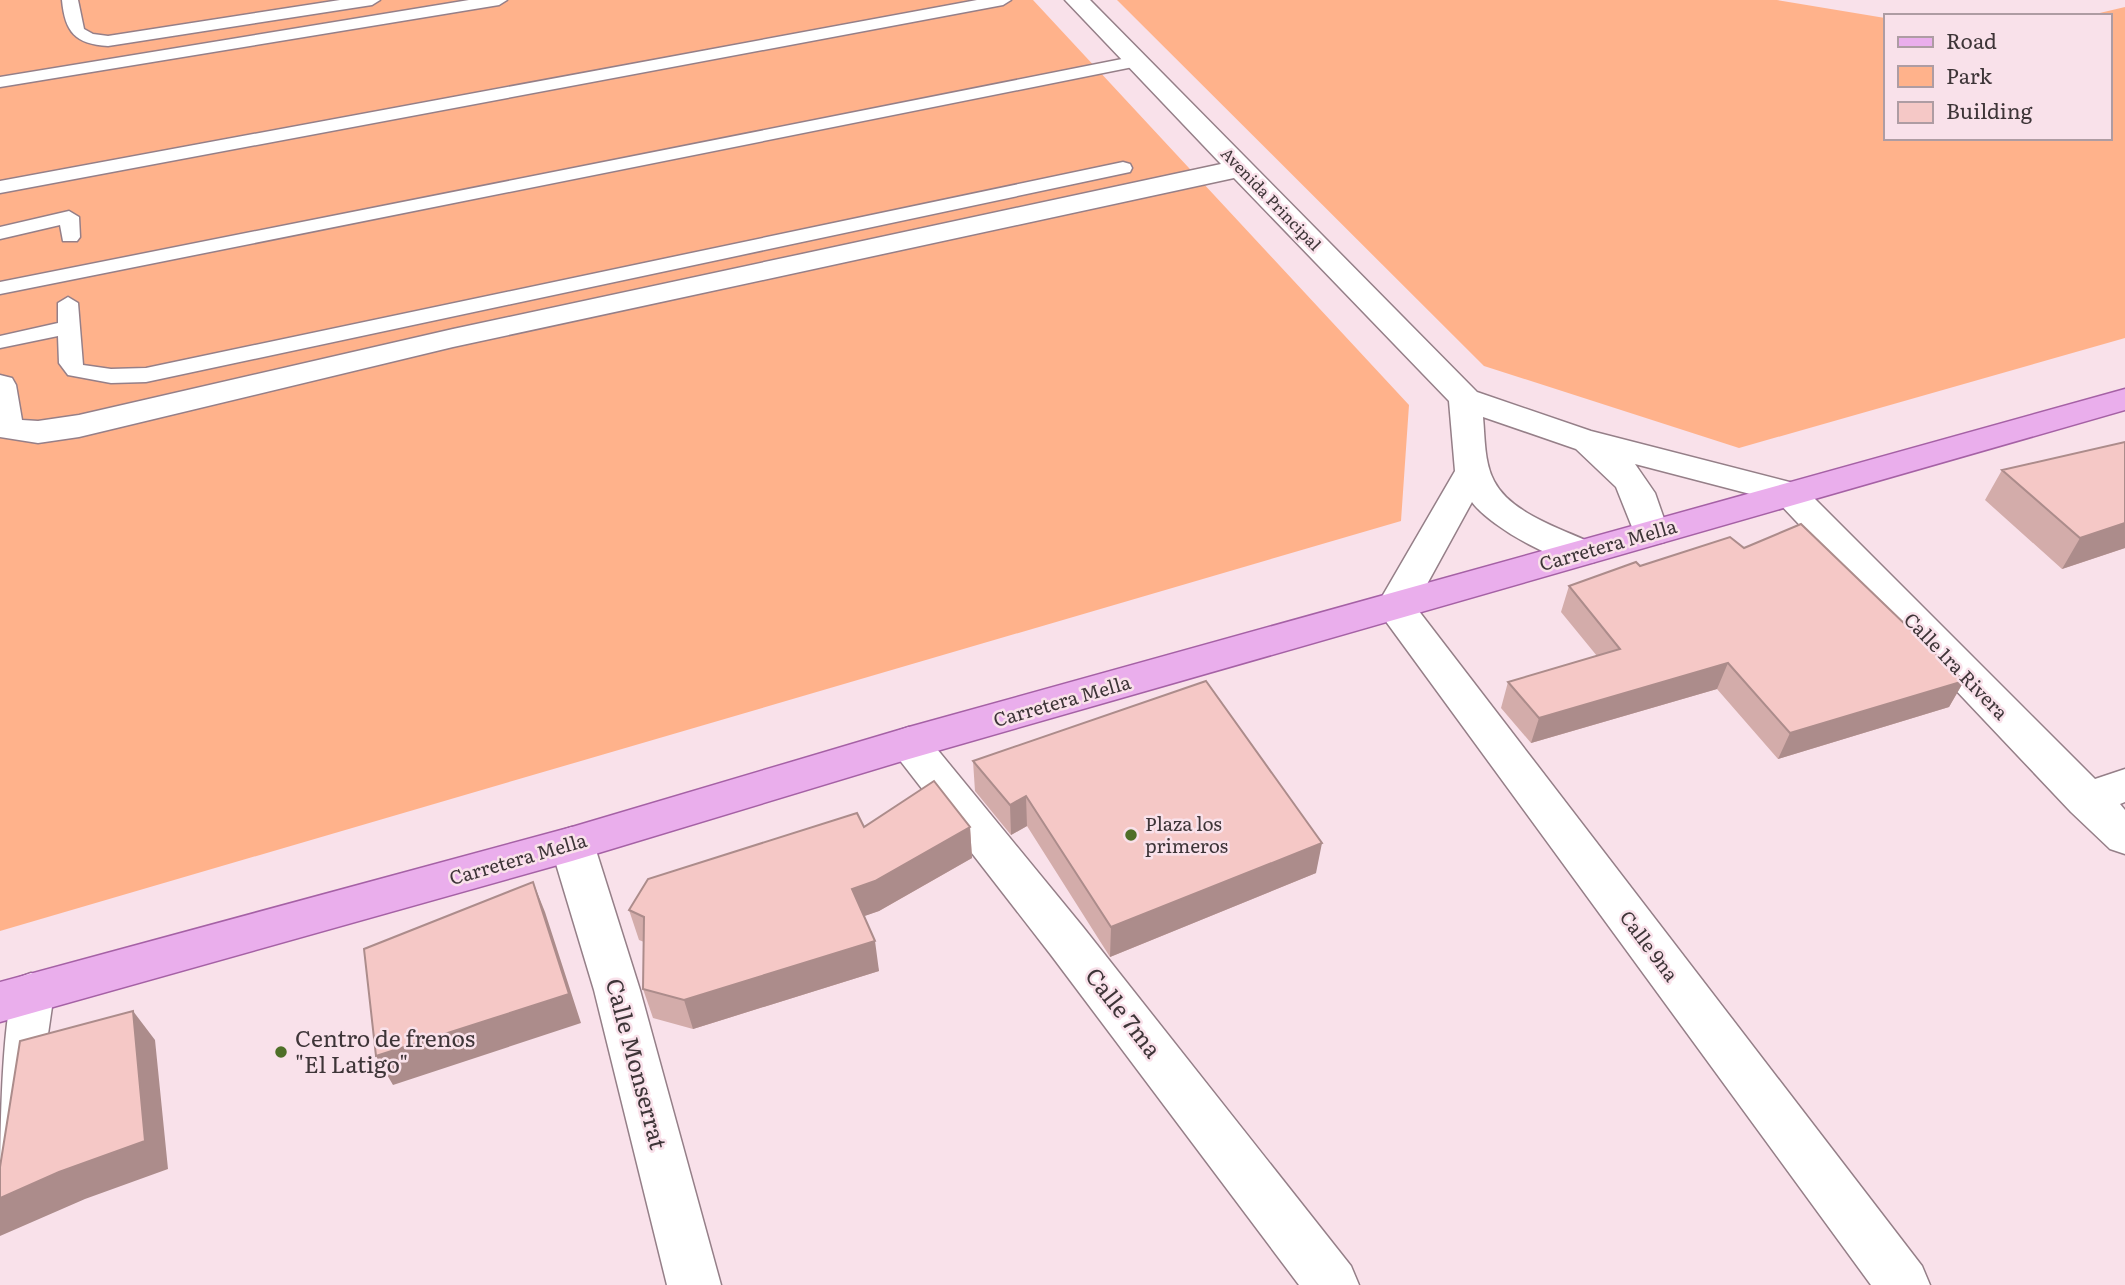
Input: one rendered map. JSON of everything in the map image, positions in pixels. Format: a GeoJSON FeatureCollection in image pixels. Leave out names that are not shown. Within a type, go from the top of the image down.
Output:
{"type":"FeatureCollection","features":[{"type":"Feature","properties":{"kind":"main road","name":"Carretera Mella"},"geometry":{"type":"LineString","coordinates":[[15,998],[572,844],[909,743],[2125,399]]}},
{"type":"Feature","properties":{"kind":"street","name":"Avenida Principal"},"geometry":{"type":"LineString","coordinates":[[1077,0],[1465,399]]}},
{"type":"Feature","properties":{"kind":"street"},"geometry":{"type":"LineString","coordinates":[[0,385],[5,423],[13,430],[38,432],[79,426],[453,338],[1241,168]]}},
{"type":"Feature","properties":{"kind":"street"},"geometry":{"type":"LineString","coordinates":[[1581,553],[1516,520],[1487,498],[1472,472],[1465,399],[1580,439],[1789,493]]}},
{"type":"Feature","properties":{"kind":"street"},"geometry":{"type":"LineString","coordinates":[[1580,439],[1619,466],[1632,480],[1651,533]]}},
{"type":"Feature","properties":{"kind":"street"},"geometry":{"type":"LineString","coordinates":[[1395,607],[1472,472]]}},
{"type":"Feature","properties":{"kind":"street","name":"Calle 1ra Rivera"},"geometry":{"type":"LineString","coordinates":[[1789,493],[2125,837]]}},
{"type":"Feature","properties":{"kind":"street","name":"Calle 9na"},"geometry":{"type":"LineString","coordinates":[[1395,607],[1903,1285]]}},
{"type":"Feature","properties":{"kind":"street","name":"Calle 7ma"},"geometry":{"type":"LineString","coordinates":[[909,743],[1067,941],[1332,1285]]}},
{"type":"Feature","properties":{"kind":"street"},"geometry":{"type":"LineString","coordinates":[[2086,800],[2125,785]]}},
{"type":"Feature","properties":{"kind":"street","name":"Calle Monserrat"},"geometry":{"type":"LineString","coordinates":[[572,844],[617,990],[694,1285]]}},
{"type":"Feature","properties":{"kind":"street"},"geometry":{"type":"LineString","coordinates":[[0,1192],[15,998]]}},
{"type":"Feature","properties":{"kind":"lane"},"geometry":{"type":"LineString","coordinates":[[71,0],[73,29],[78,34],[108,41],[372,0]]}},
{"type":"Feature","properties":{"kind":"lane"},"geometry":{"type":"LineString","coordinates":[[0,82],[499,0]]}},
{"type":"Feature","properties":{"kind":"lane"},"geometry":{"type":"LineString","coordinates":[[0,187],[1003,0]]}},
{"type":"Feature","properties":{"kind":"lane"},"geometry":{"type":"LineString","coordinates":[[0,288],[1137,61]]}},
{"type":"Feature","properties":{"kind":"lane"},"geometry":{"type":"LineString","coordinates":[[68,303],[70,363],[76,370],[111,376],[146,375],[1123,168]]}},
{"type":"Feature","properties":{"kind":"lane"},"geometry":{"type":"LineString","coordinates":[[0,233],[70,227],[70,192]]}},
{"type":"Feature","properties":{"kind":"lane"},"geometry":{"type":"LineString","coordinates":[[0,342],[69,327]]}},
{"type":"Feature","properties":{"kind":"green space"},"geometry":{"type":"Polygon","coordinates":[[[0,0],[1033,0],[1409,405],[1401,521],[0,931],[0,0]]]}},
{"type":"Feature","properties":{"kind":"green space"},"geometry":{"type":"Polygon","coordinates":[[[1117,0],[1777,0],[1884,18],[1884,140],[2111,140],[2111,14],[2095,14],[2125,7],[2125,338],[1739,448],[1484,366],[1117,0]]]}},
{"type":"Feature","properties":{"kind":"building"},"geometry":{"type":"Polygon","coordinates":[[[2125,442],[2125,523],[2080,538],[2002,470],[2125,442]]]}},
{"type":"Feature","properties":{"kind":"building"},"geometry":{"type":"Polygon","coordinates":[[[1801,524],[1964,681],[1790,733],[1728,663],[1539,718],[1508,682],[1620,649],[1569,586],[1636,562],[1640,566],[1730,537],[1744,548],[1801,524]]]}},
{"type":"Feature","properties":{"kind":"building"},"geometry":{"type":"Polygon","coordinates":[[[1206,681],[1322,843],[1111,927],[1026,796],[1010,805],[973,761],[1206,681]]]}},
{"type":"Feature","properties":{"kind":"building"},"geometry":{"type":"Polygon","coordinates":[[[934,781],[970,827],[875,881],[852,889],[875,941],[684,1000],[643,989],[644,917],[629,910],[648,879],[857,813],[864,827],[934,781]]]}},
{"type":"Feature","properties":{"kind":"building"},"geometry":{"type":"Polygon","coordinates":[[[533,882],[569,994],[376,1056],[364,949],[533,882]]]}},
{"type":"Feature","properties":{"kind":"building"},"geometry":{"type":"Polygon","coordinates":[[[133,1011],[145,1141],[59,1172],[0,1198],[0,1167],[20,1041],[133,1011]]]}},
{"type":"Feature","properties":{"kind":"place","name":"Plaza los primeros"},"geometry":{"type":"Point","coordinates":[1131,835]}},
{"type":"Feature","properties":{"kind":"place","name":"Centro de frenos \"El Latigo\""},"geometry":{"type":"Point","coordinates":[281,1052]}}]}
